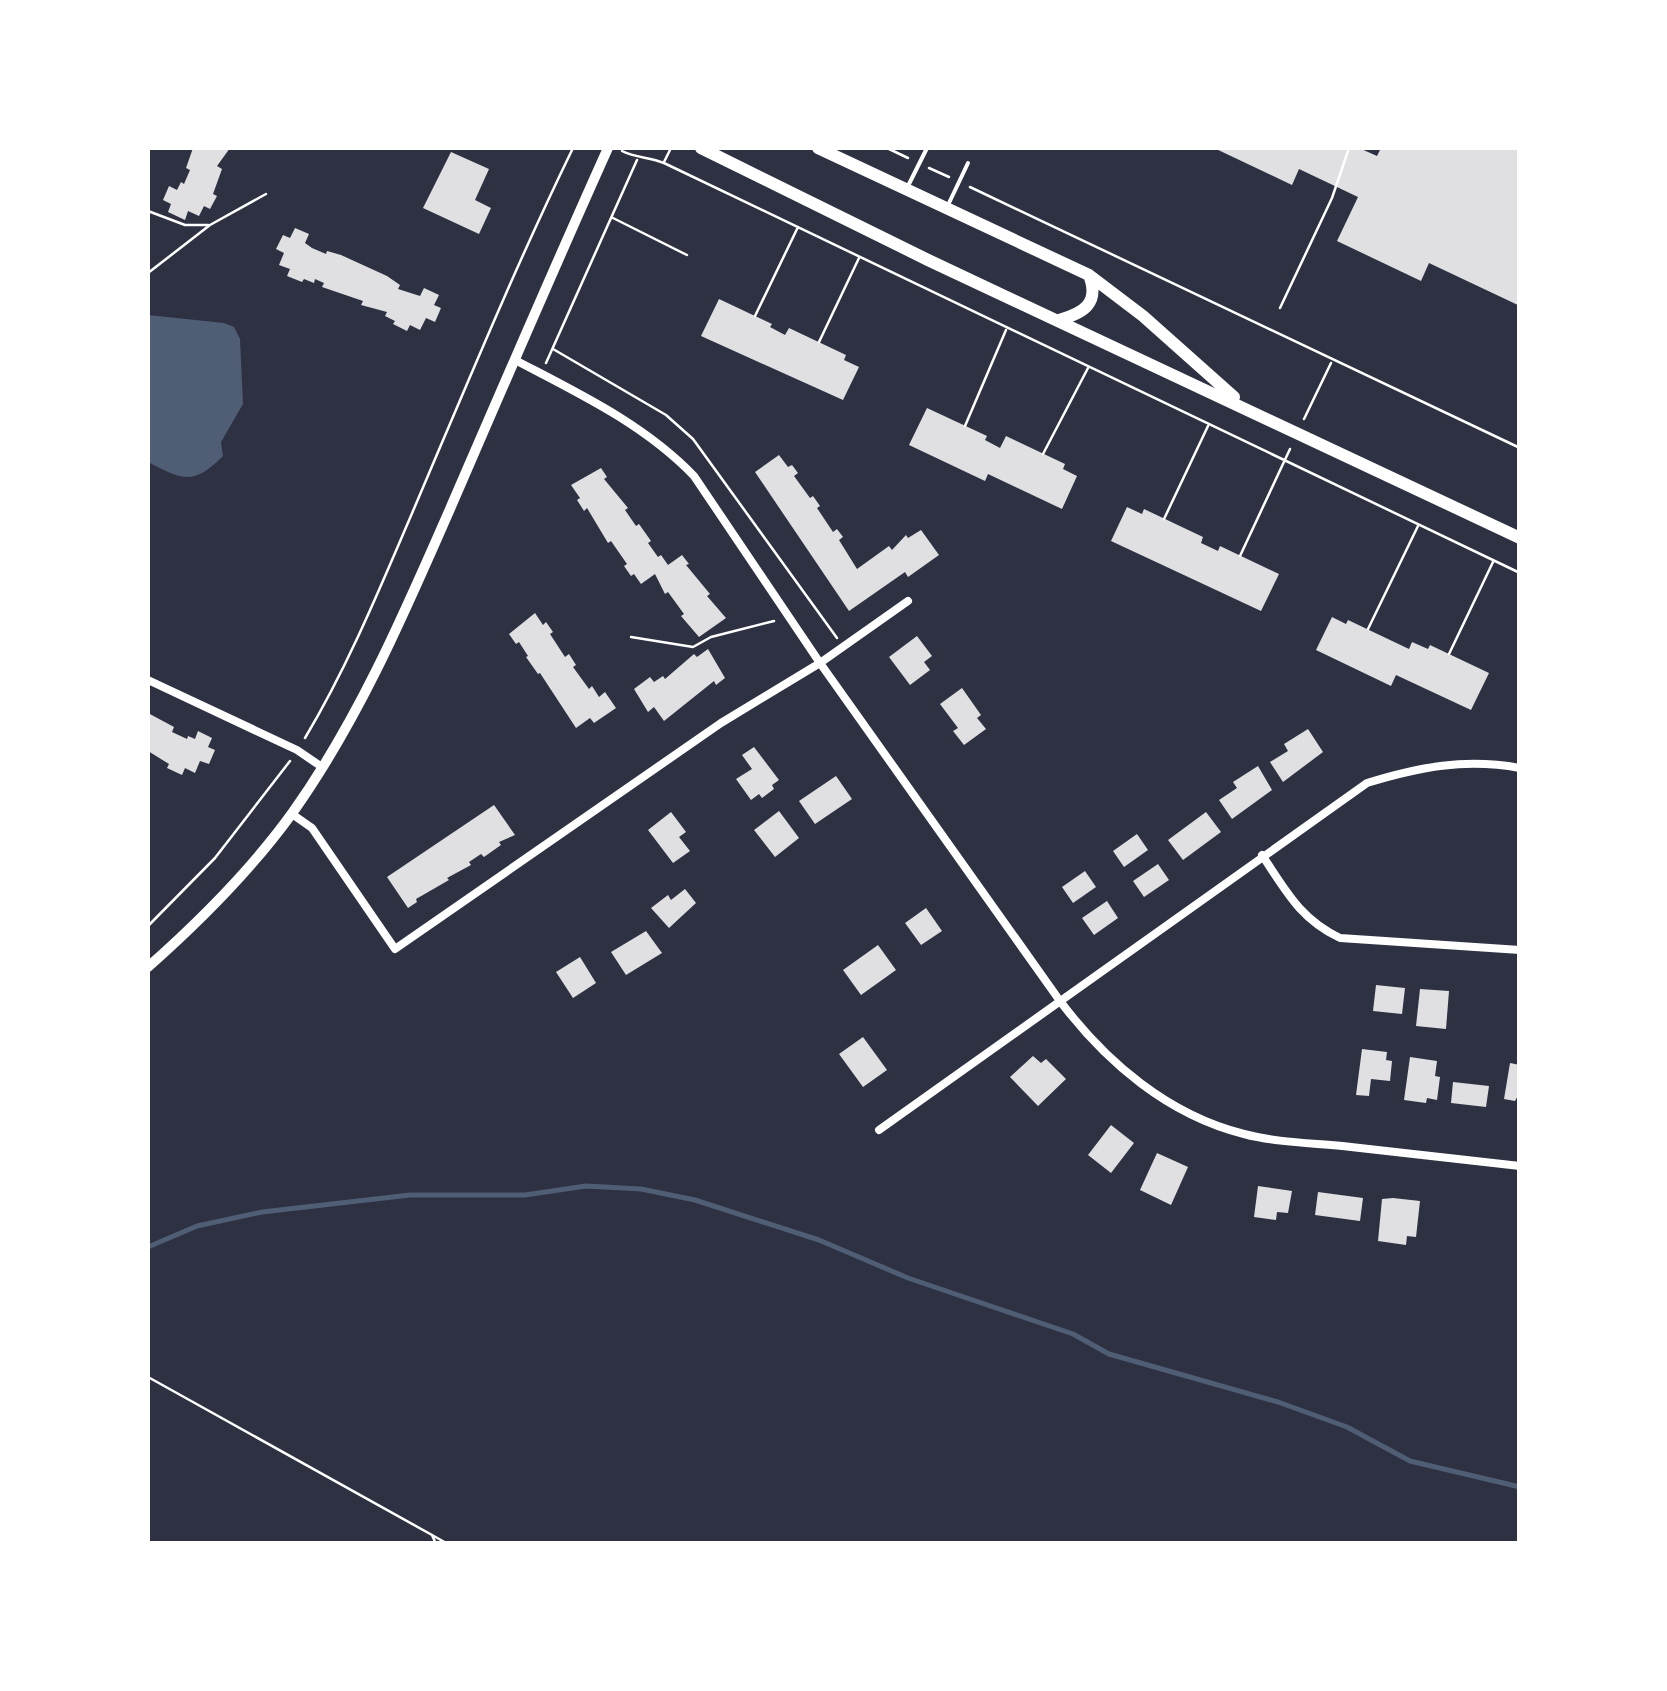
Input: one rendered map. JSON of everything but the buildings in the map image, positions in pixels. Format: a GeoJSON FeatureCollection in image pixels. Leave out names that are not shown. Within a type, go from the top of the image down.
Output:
{"type":"FeatureCollection","features":[{"type":"Feature","properties":{"kind":"main road"},"geometry":{"type":"LineString","coordinates":[[702,148],[928,260],[1520,538]]}},
{"type":"Feature","properties":{"kind":"main road"},"geometry":{"type":"LineString","coordinates":[[818,148],[1089,275],[1143,316],[1243,406]]}},
{"type":"Feature","properties":{"kind":"main road"},"geometry":{"type":"LineString","coordinates":[[1059,320],[1080,314],[1091,304],[1094,295],[1089,275]]}},
{"type":"Feature","properties":{"kind":"street"},"geometry":{"type":"LineString","coordinates":[[148,967],[234,882],[292,814],[377,670],[610,148]]}},
{"type":"Feature","properties":{"kind":"street"},"geometry":{"type":"LineString","coordinates":[[515,360],[630,422],[694,476],[820,663],[1060,1001],[1104,1054],[1126,1072],[1160,1098],[1197,1117],[1245,1134],[1520,1166]]}},
{"type":"Feature","properties":{"kind":"street"},"geometry":{"type":"LineString","coordinates":[[292,814],[312,828],[394,949],[720,723],[820,663],[908,601]]}},
{"type":"Feature","properties":{"kind":"street"},"geometry":{"type":"LineString","coordinates":[[148,680],[297,750],[322,767]]}},
{"type":"Feature","properties":{"kind":"street"},"geometry":{"type":"LineString","coordinates":[[879,1130],[1366,782],[1450,763],[1485,762],[1520,768]]}},
{"type":"Feature","properties":{"kind":"street"},"geometry":{"type":"LineString","coordinates":[[1262,856],[1298,908],[1316,926],[1340,938],[1520,950]]}},
{"type":"Feature","properties":{"kind":"lane"},"geometry":{"type":"LineString","coordinates":[[907,188],[927,148]]}},
{"type":"Feature","properties":{"kind":"lane"},"geometry":{"type":"LineString","coordinates":[[947,208],[968,164]]}},
{"type":"Feature","properties":{"kind":"path"},"geometry":{"type":"LineString","coordinates":[[148,926],[215,858],[297,750],[333,691],[573,148]]}},
{"type":"Feature","properties":{"kind":"path"},"geometry":{"type":"LineString","coordinates":[[610,148],[638,159],[650,157],[664,163],[1520,573]]}},
{"type":"Feature","properties":{"kind":"path"},"geometry":{"type":"LineString","coordinates":[[664,163],[672,148]]}},
{"type":"Feature","properties":{"kind":"path"},"geometry":{"type":"LineString","coordinates":[[887,148],[1520,448]]}},
{"type":"Feature","properties":{"kind":"path"},"geometry":{"type":"LineString","coordinates":[[1280,308],[1332,198],[1349,148]]}},
{"type":"Feature","properties":{"kind":"path"},"geometry":{"type":"LineString","coordinates":[[542,374],[638,159]]}},
{"type":"Feature","properties":{"kind":"path"},"geometry":{"type":"LineString","coordinates":[[148,273],[210,225],[266,194]]}},
{"type":"Feature","properties":{"kind":"path"},"geometry":{"type":"LineString","coordinates":[[148,211],[185,224],[210,225]]}},
{"type":"Feature","properties":{"kind":"path"},"geometry":{"type":"LineString","coordinates":[[611,218],[687,256]]}},
{"type":"Feature","properties":{"kind":"path"},"geometry":{"type":"LineString","coordinates":[[755,316],[798,227]]}},
{"type":"Feature","properties":{"kind":"path"},"geometry":{"type":"LineString","coordinates":[[819,342],[860,257]]}},
{"type":"Feature","properties":{"kind":"path"},"geometry":{"type":"LineString","coordinates":[[966,426],[1007,328]]}},
{"type":"Feature","properties":{"kind":"path"},"geometry":{"type":"LineString","coordinates":[[1240,556],[1332,360]]}},
{"type":"Feature","properties":{"kind":"path"},"geometry":{"type":"LineString","coordinates":[[1043,454],[1088,366]]}},
{"type":"Feature","properties":{"kind":"path"},"geometry":{"type":"LineString","coordinates":[[1164,519],[1209,424]]}},
{"type":"Feature","properties":{"kind":"path"},"geometry":{"type":"LineString","coordinates":[[1368,629],[1418,524]]}},
{"type":"Feature","properties":{"kind":"path"},"geometry":{"type":"LineString","coordinates":[[1448,654],[1494,560]]}},
{"type":"Feature","properties":{"kind":"path"},"geometry":{"type":"LineString","coordinates":[[631,636],[693,647],[711,637],[769,624],[786,614]]}},
{"type":"Feature","properties":{"kind":"path"},"geometry":{"type":"LineString","coordinates":[[148,1378],[448,1544]]}},
{"type":"Feature","properties":{"kind":"path"},"geometry":{"type":"LineString","coordinates":[[432,1534],[436,1544]]}},
{"type":"Feature","properties":{"kind":"water"},"geometry":{"type":"Polygon","coordinates":[[[148,315],[224,323],[234,327],[240,339],[243,404],[221,442],[223,456],[195,476],[179,476],[148,462],[148,315]]]}},
{"type":"Feature","properties":{"kind":"waterway"},"geometry":{"type":"LineString","coordinates":[[148,1247],[197,1226],[262,1212],[410,1195],[525,1195],[586,1186],[641,1189],[695,1200],[819,1240],[908,1278],[1073,1334],[1109,1354],[1278,1402],[1347,1427],[1410,1461],[1520,1487]]}}]}
